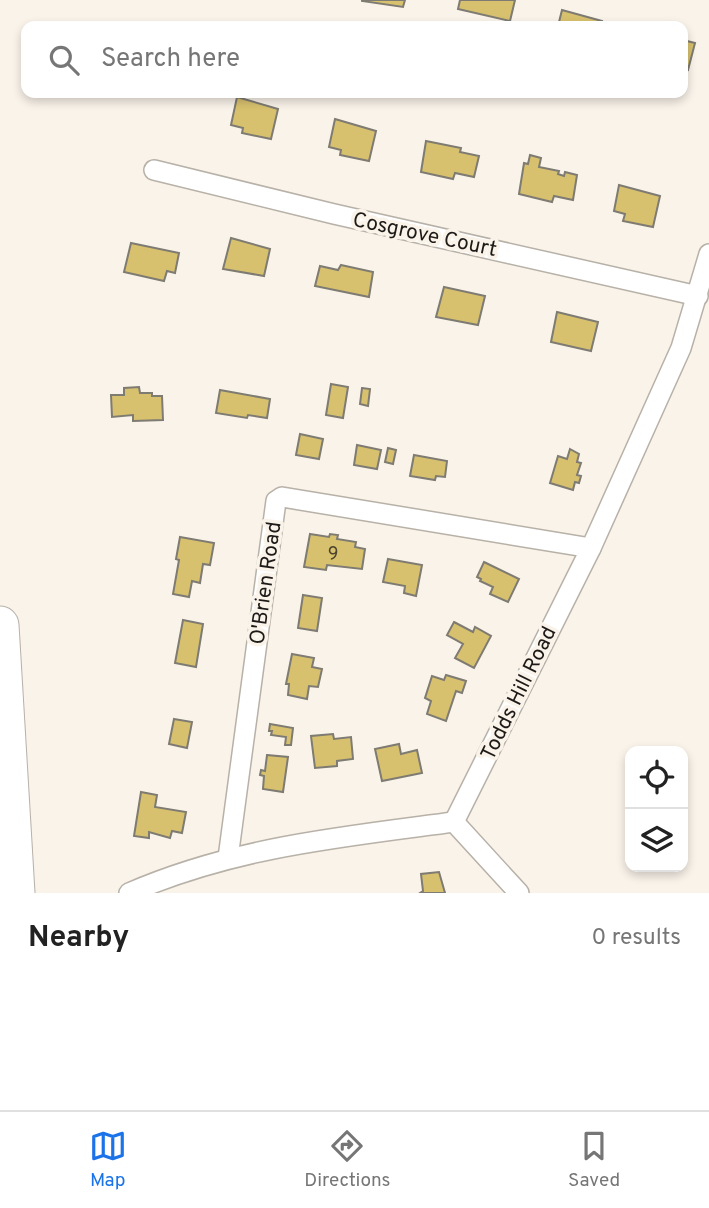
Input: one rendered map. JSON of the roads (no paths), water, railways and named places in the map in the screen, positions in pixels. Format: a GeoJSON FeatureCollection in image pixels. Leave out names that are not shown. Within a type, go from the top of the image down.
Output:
{"type":"FeatureCollection","features":[{"type":"Feature","properties":{"kind":"highway"},"geometry":{"type":"LineString","coordinates":[[0,625],[16,893]]}},
{"type":"Feature","properties":{"kind":"highway"},"geometry":{"type":"LineString","coordinates":[[9,774],[22,893]]}},
{"type":"Feature","properties":{"kind":"street","name":"Cosgrove Court"},"geometry":{"type":"LineString","coordinates":[[154,170],[334,214],[698,296]]}},
{"type":"Feature","properties":{"kind":"street","name":"Todds Hill Road"},"geometry":{"type":"LineString","coordinates":[[454,822],[591,548],[681,348],[709,254]]}},
{"type":"Feature","properties":{"kind":"street","name":"O'Brien Road"},"geometry":{"type":"LineString","coordinates":[[228,858],[276,501],[282,497],[591,548]]}},
{"type":"Feature","properties":{"kind":"street"},"geometry":{"type":"LineString","coordinates":[[129,893],[228,858],[312,840],[454,822],[519,893]]}}]}
